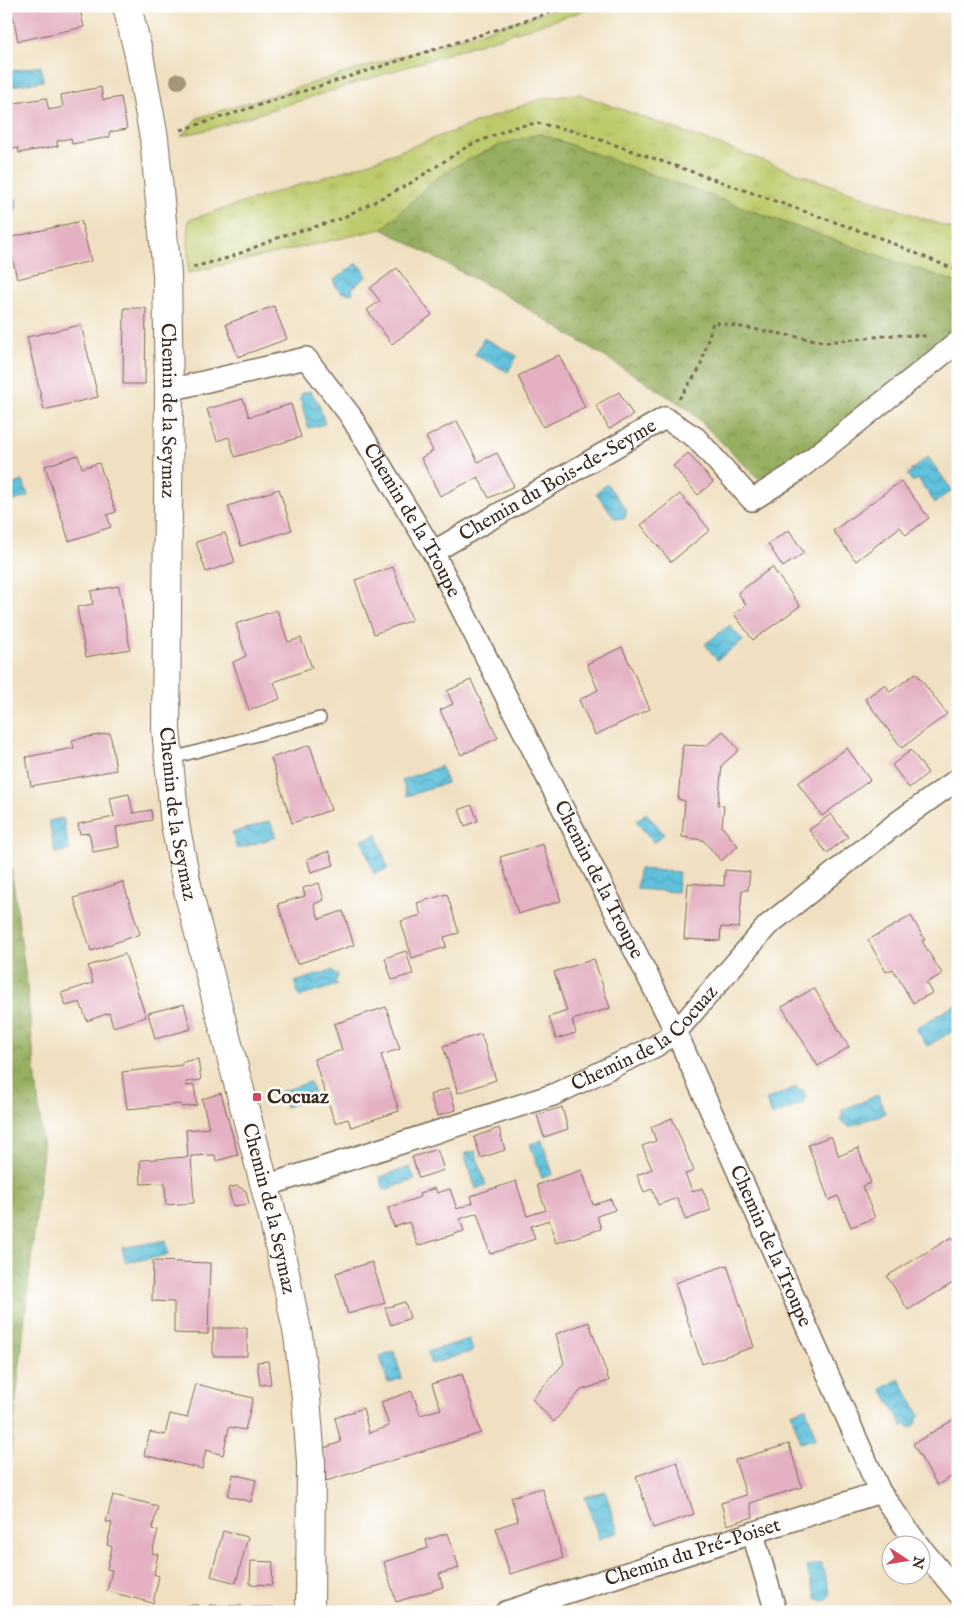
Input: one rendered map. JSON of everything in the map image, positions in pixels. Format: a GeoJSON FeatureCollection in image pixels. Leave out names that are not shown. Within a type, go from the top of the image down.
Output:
{"type":"FeatureCollection","features":[{"type":"Feature","properties":{"kind":"street","name":"Chemin de la Seymaz"},"geometry":{"type":"LineString","coordinates":[[127,6],[154,138],[167,274],[169,390],[166,719],[175,824],[189,895],[265,1186],[298,1335],[306,1398],[311,1462],[310,1612]]}},
{"type":"Feature","properties":{"kind":"street","name":"Chemin du Bois-de-Seyme"},"geometry":{"type":"LineString","coordinates":[[433,552],[666,418],[696,438],[752,500],[793,474],[958,342]]}},
{"type":"Feature","properties":{"kind":"street","name":"Chemin de la Troupe"},"geometry":{"type":"LineString","coordinates":[[169,390],[306,358],[350,415],[433,552],[676,1032],[880,1492],[912,1536]]}},
{"type":"Feature","properties":{"kind":"street","name":"Chemin de la Cocuaz"},"geometry":{"type":"LineString","coordinates":[[265,1186],[553,1095],[656,1046],[676,1032],[767,926],[898,822],[958,779]]}},
{"type":"Feature","properties":{"kind":"street","name":"Chemin du Pré-Poiset"},"geometry":{"type":"LineString","coordinates":[[506,1612],[880,1492]]}},
{"type":"Feature","properties":{"kind":"street"},"geometry":{"type":"LineString","coordinates":[[753,1534],[776,1612]]}},
{"type":"Feature","properties":{"kind":"street"},"geometry":{"type":"LineString","coordinates":[[932,1561],[958,1593]]}},
{"type":"Feature","properties":{"kind":"lane"},"geometry":{"type":"LineString","coordinates":[[169,759],[320,718]]}},
{"type":"Feature","properties":{"kind":"path"},"geometry":{"type":"LineString","coordinates":[[154,138],[571,6]]}},
{"type":"Feature","properties":{"kind":"path"},"geometry":{"type":"LineString","coordinates":[[167,274],[228,258],[285,235],[340,218],[409,184],[468,146],[514,127],[537,123],[578,132],[707,177],[880,238],[958,271]]}},
{"type":"Feature","properties":{"kind":"path"},"geometry":{"type":"LineString","coordinates":[[666,418],[700,368],[713,322],[827,342],[894,336],[928,336]]}},
{"type":"Feature","properties":{"kind":"green space"},"geometry":{"type":"Polygon","coordinates":[[[565,6],[599,6],[214,128],[181,136],[197,118],[565,6]]]}},
{"type":"Feature","properties":{"kind":"green space"},"geometry":{"type":"Polygon","coordinates":[[[579,94],[958,231],[958,283],[788,224],[541,134],[529,136],[478,155],[437,178],[382,229],[188,273],[188,220],[362,165],[540,99],[579,94]]]}},
{"type":"Feature","properties":{"kind":"green space"},"geometry":{"type":"Polygon","coordinates":[[[541,134],[788,224],[958,283],[958,331],[824,439],[774,474],[758,478],[687,408],[512,299],[382,229],[429,185],[446,172],[501,145],[541,134]]]}},
{"type":"Feature","properties":{"kind":"green space"},"geometry":{"type":"Polygon","coordinates":[[[6,828],[27,987],[43,1150],[10,1457],[6,1522],[6,828]]]}},
{"type":"Feature","properties":{"kind":"water"},"geometry":{"type":"Polygon","coordinates":[[[41,66],[43,81],[6,87],[6,72],[41,66]]]}},
{"type":"Feature","properties":{"kind":"water"},"geometry":{"type":"Polygon","coordinates":[[[6,190],[13,194],[17,203],[14,214],[6,220],[6,190]]]}},
{"type":"Feature","properties":{"kind":"water"},"geometry":{"type":"Polygon","coordinates":[[[356,264],[363,269],[366,277],[352,288],[352,294],[341,292],[334,284],[334,280],[356,264]]]}},
{"type":"Feature","properties":{"kind":"water"},"geometry":{"type":"Polygon","coordinates":[[[484,338],[517,356],[508,372],[475,355],[484,338]]]}},
{"type":"Feature","properties":{"kind":"water"},"geometry":{"type":"Polygon","coordinates":[[[310,391],[318,402],[325,424],[308,428],[300,398],[302,393],[310,391]]]}},
{"type":"Feature","properties":{"kind":"water"},"geometry":{"type":"Polygon","coordinates":[[[928,457],[952,490],[935,503],[918,479],[913,482],[907,475],[928,457]]]}},
{"type":"Feature","properties":{"kind":"water"},"geometry":{"type":"Polygon","coordinates":[[[23,481],[28,496],[6,504],[6,487],[23,481]]]}},
{"type":"Feature","properties":{"kind":"water"},"geometry":{"type":"Polygon","coordinates":[[[607,484],[626,509],[624,519],[615,518],[596,493],[607,484]]]}},
{"type":"Feature","properties":{"kind":"water"},"geometry":{"type":"Polygon","coordinates":[[[730,625],[743,641],[717,660],[705,644],[730,625]]]}},
{"type":"Feature","properties":{"kind":"water"},"geometry":{"type":"Polygon","coordinates":[[[441,766],[447,783],[407,796],[402,780],[441,766]]]}},
{"type":"Feature","properties":{"kind":"water"},"geometry":{"type":"Polygon","coordinates":[[[646,813],[664,834],[654,843],[636,821],[646,813]]]}},
{"type":"Feature","properties":{"kind":"water"},"geometry":{"type":"Polygon","coordinates":[[[63,818],[69,850],[55,853],[49,821],[63,818]]]}},
{"type":"Feature","properties":{"kind":"water"},"geometry":{"type":"Polygon","coordinates":[[[270,821],[276,837],[237,849],[232,833],[270,821]]]}},
{"type":"Feature","properties":{"kind":"water"},"geometry":{"type":"Polygon","coordinates":[[[377,835],[388,869],[374,874],[362,840],[377,835]]]}},
{"type":"Feature","properties":{"kind":"water"},"geometry":{"type":"Polygon","coordinates":[[[639,869],[679,872],[677,892],[637,889],[639,869]]]}},
{"type":"Feature","properties":{"kind":"water"},"geometry":{"type":"Polygon","coordinates":[[[332,970],[338,976],[335,982],[337,985],[299,997],[295,982],[332,970]]]}},
{"type":"Feature","properties":{"kind":"water"},"geometry":{"type":"Polygon","coordinates":[[[955,1005],[958,1010],[958,1028],[927,1046],[916,1028],[955,1005]]]}},
{"type":"Feature","properties":{"kind":"water"},"geometry":{"type":"Polygon","coordinates":[[[310,1082],[315,1097],[285,1107],[280,1092],[310,1082]]]}},
{"type":"Feature","properties":{"kind":"water"},"geometry":{"type":"Polygon","coordinates":[[[797,1087],[798,1091],[803,1089],[806,1098],[803,1099],[804,1103],[772,1116],[766,1100],[797,1087]]]}},
{"type":"Feature","properties":{"kind":"water"},"geometry":{"type":"Polygon","coordinates":[[[878,1095],[885,1113],[849,1127],[841,1122],[842,1110],[878,1095]]]}},
{"type":"Feature","properties":{"kind":"water"},"geometry":{"type":"Polygon","coordinates":[[[542,1140],[553,1174],[542,1178],[530,1144],[542,1140]]]}},
{"type":"Feature","properties":{"kind":"water"},"geometry":{"type":"Polygon","coordinates":[[[475,1151],[486,1185],[476,1189],[464,1154],[475,1151]]]}},
{"type":"Feature","properties":{"kind":"water"},"geometry":{"type":"Polygon","coordinates":[[[410,1167],[415,1180],[384,1190],[380,1177],[410,1167]]]}},
{"type":"Feature","properties":{"kind":"water"},"geometry":{"type":"Polygon","coordinates":[[[166,1240],[168,1255],[126,1263],[122,1248],[166,1240]]]}},
{"type":"Feature","properties":{"kind":"water"},"geometry":{"type":"Polygon","coordinates":[[[469,1339],[473,1351],[431,1364],[427,1352],[469,1339]]]}},
{"type":"Feature","properties":{"kind":"water"},"geometry":{"type":"Polygon","coordinates":[[[394,1351],[402,1378],[388,1383],[380,1356],[394,1351]]]}},
{"type":"Feature","properties":{"kind":"water"},"geometry":{"type":"Polygon","coordinates":[[[899,1379],[920,1416],[917,1418],[917,1423],[911,1428],[906,1424],[903,1426],[882,1389],[899,1379]]]}},
{"type":"Feature","properties":{"kind":"water"},"geometry":{"type":"Polygon","coordinates":[[[806,1408],[816,1438],[801,1443],[791,1413],[806,1408]]]}},
{"type":"Feature","properties":{"kind":"water"},"geometry":{"type":"Polygon","coordinates":[[[605,1491],[618,1532],[599,1539],[585,1497],[605,1491]]]}},
{"type":"Feature","properties":{"kind":"water"},"geometry":{"type":"Polygon","coordinates":[[[821,1563],[830,1594],[823,1601],[816,1598],[806,1567],[821,1563]]]}},
{"type":"Feature","properties":{"kind":"building"},"geometry":{"type":"Polygon","coordinates":[[[11,6],[79,6],[84,27],[18,41],[11,6]]]}},
{"type":"Feature","properties":{"kind":"building"},"geometry":{"type":"Polygon","coordinates":[[[101,87],[103,100],[121,97],[127,129],[109,132],[110,137],[72,144],[71,138],[57,141],[58,146],[19,153],[18,148],[6,150],[6,118],[12,117],[9,104],[46,98],[49,110],[63,107],[61,95],[101,87]]]}},
{"type":"Feature","properties":{"kind":"building"},"geometry":{"type":"Polygon","coordinates":[[[81,221],[91,261],[17,279],[8,238],[81,221]]]}},
{"type":"Feature","properties":{"kind":"building"},"geometry":{"type":"Polygon","coordinates":[[[397,268],[432,315],[392,344],[367,310],[380,301],[370,288],[397,268]]]}},
{"type":"Feature","properties":{"kind":"building"},"geometry":{"type":"Polygon","coordinates":[[[274,306],[287,339],[238,357],[226,324],[274,306]]]}},
{"type":"Feature","properties":{"kind":"building"},"geometry":{"type":"Polygon","coordinates":[[[124,308],[146,308],[145,384],[123,384],[124,308]]]}},
{"type":"Feature","properties":{"kind":"building"},"geometry":{"type":"Polygon","coordinates":[[[81,325],[98,397],[44,410],[27,337],[81,325]]]}},
{"type":"Feature","properties":{"kind":"building"},"geometry":{"type":"Polygon","coordinates":[[[559,355],[585,407],[543,427],[518,376],[559,355]]]}},
{"type":"Feature","properties":{"kind":"building"},"geometry":{"type":"Polygon","coordinates":[[[619,392],[633,415],[609,429],[596,405],[619,392]]]}},
{"type":"Feature","properties":{"kind":"building"},"geometry":{"type":"Polygon","coordinates":[[[243,399],[249,417],[291,404],[301,437],[235,457],[229,437],[217,441],[207,409],[243,399]]]}},
{"type":"Feature","properties":{"kind":"building"},"geometry":{"type":"Polygon","coordinates":[[[457,421],[478,462],[497,453],[514,486],[489,498],[478,477],[440,496],[421,458],[433,451],[426,437],[457,421]]]}},
{"type":"Feature","properties":{"kind":"building"},"geometry":{"type":"Polygon","coordinates":[[[688,453],[713,482],[698,495],[673,466],[688,453]]]}},
{"type":"Feature","properties":{"kind":"building"},"geometry":{"type":"Polygon","coordinates":[[[78,455],[82,468],[99,463],[116,512],[107,515],[111,527],[69,541],[45,466],[78,455]]]}},
{"type":"Feature","properties":{"kind":"building"},"geometry":{"type":"Polygon","coordinates":[[[901,481],[929,518],[906,535],[900,527],[856,561],[833,531],[901,481]]]}},
{"type":"Feature","properties":{"kind":"building"},"geometry":{"type":"Polygon","coordinates":[[[279,489],[292,530],[241,546],[228,506],[279,489]]]}},
{"type":"Feature","properties":{"kind":"building"},"geometry":{"type":"Polygon","coordinates":[[[680,494],[710,530],[671,562],[641,525],[680,494]]]}},
{"type":"Feature","properties":{"kind":"building"},"geometry":{"type":"Polygon","coordinates":[[[789,530],[804,553],[783,567],[768,544],[789,530]]]}},
{"type":"Feature","properties":{"kind":"building"},"geometry":{"type":"Polygon","coordinates":[[[225,533],[235,562],[206,572],[196,542],[225,533]]]}},
{"type":"Feature","properties":{"kind":"building"},"geometry":{"type":"Polygon","coordinates":[[[393,567],[412,620],[374,634],[355,580],[393,567]]]}},
{"type":"Feature","properties":{"kind":"building"},"geometry":{"type":"Polygon","coordinates":[[[772,567],[800,606],[753,640],[734,614],[746,605],[738,593],[772,567]]]}},
{"type":"Feature","properties":{"kind":"building"},"geometry":{"type":"Polygon","coordinates":[[[119,586],[130,649],[86,657],[77,607],[93,604],[91,591],[119,586]]]}},
{"type":"Feature","properties":{"kind":"building"},"geometry":{"type":"Polygon","coordinates":[[[277,610],[288,642],[301,638],[312,668],[274,682],[280,699],[249,710],[233,662],[246,656],[236,624],[277,610]]]}},
{"type":"Feature","properties":{"kind":"building"},"geometry":{"type":"Polygon","coordinates":[[[622,647],[650,709],[595,735],[579,700],[598,690],[587,664],[622,647]]]}},
{"type":"Feature","properties":{"kind":"building"},"geometry":{"type":"Polygon","coordinates":[[[916,673],[947,714],[902,748],[865,699],[885,684],[890,692],[916,673]]]}},
{"type":"Feature","properties":{"kind":"building"},"geometry":{"type":"Polygon","coordinates":[[[471,680],[498,738],[461,755],[440,710],[453,704],[447,691],[471,680]]]}},
{"type":"Feature","properties":{"kind":"building"},"geometry":{"type":"Polygon","coordinates":[[[723,731],[739,750],[722,765],[718,805],[724,806],[722,827],[738,846],[721,861],[703,840],[682,837],[685,801],[678,799],[683,745],[706,746],[723,731]]]}},
{"type":"Feature","properties":{"kind":"building"},"geometry":{"type":"Polygon","coordinates":[[[110,733],[116,770],[31,786],[26,757],[74,748],[72,740],[110,733]]]}},
{"type":"Feature","properties":{"kind":"building"},"geometry":{"type":"Polygon","coordinates":[[[310,745],[331,810],[292,823],[271,758],[310,745]]]}},
{"type":"Feature","properties":{"kind":"building"},"geometry":{"type":"Polygon","coordinates":[[[847,748],[870,780],[822,816],[798,783],[847,748]]]}},
{"type":"Feature","properties":{"kind":"building"},"geometry":{"type":"Polygon","coordinates":[[[911,750],[928,773],[909,788],[892,765],[911,750]]]}},
{"type":"Feature","properties":{"kind":"building"},"geometry":{"type":"Polygon","coordinates":[[[129,794],[133,813],[151,810],[152,820],[116,827],[119,847],[93,852],[89,833],[80,834],[78,824],[114,817],[110,798],[129,794]]]}},
{"type":"Feature","properties":{"kind":"building"},"geometry":{"type":"Polygon","coordinates":[[[472,805],[478,821],[465,826],[459,810],[472,805]]]}},
{"type":"Feature","properties":{"kind":"building"},"geometry":{"type":"Polygon","coordinates":[[[831,814],[848,837],[827,853],[809,830],[831,814]]]}},
{"type":"Feature","properties":{"kind":"building"},"geometry":{"type":"Polygon","coordinates":[[[543,844],[561,901],[518,914],[500,857],[543,844]]]}},
{"type":"Feature","properties":{"kind":"building"},"geometry":{"type":"Polygon","coordinates":[[[329,851],[334,865],[311,872],[307,859],[329,851]]]}},
{"type":"Feature","properties":{"kind":"building"},"geometry":{"type":"Polygon","coordinates":[[[725,870],[750,872],[748,890],[742,890],[739,928],[721,927],[720,941],[684,939],[688,883],[724,886],[725,870]]]}},
{"type":"Feature","properties":{"kind":"building"},"geometry":{"type":"Polygon","coordinates":[[[123,882],[140,934],[91,951],[74,898],[123,882]]]}},
{"type":"Feature","properties":{"kind":"building"},"geometry":{"type":"Polygon","coordinates":[[[319,883],[324,900],[314,904],[319,919],[343,911],[354,945],[297,964],[278,904],[305,896],[303,888],[319,883]]]}},
{"type":"Feature","properties":{"kind":"building"},"geometry":{"type":"Polygon","coordinates":[[[447,894],[459,933],[444,937],[446,947],[412,958],[401,921],[421,915],[417,903],[447,894]]]}},
{"type":"Feature","properties":{"kind":"building"},"geometry":{"type":"Polygon","coordinates":[[[911,916],[925,940],[922,941],[942,974],[926,983],[932,993],[913,1003],[893,969],[886,972],[868,940],[911,916]]]}},
{"type":"Feature","properties":{"kind":"building"},"geometry":{"type":"Polygon","coordinates":[[[406,951],[413,974],[392,980],[385,958],[406,951]]]}},
{"type":"Feature","properties":{"kind":"building"},"geometry":{"type":"Polygon","coordinates":[[[125,954],[146,1017],[113,1027],[109,1013],[87,1021],[80,1002],[66,1006],[61,993],[93,983],[88,966],[125,954]]]}},
{"type":"Feature","properties":{"kind":"building"},"geometry":{"type":"Polygon","coordinates":[[[594,959],[610,1008],[572,1020],[576,1033],[556,1039],[549,1017],[567,1011],[554,972],[594,959]]]}},
{"type":"Feature","properties":{"kind":"building"},"geometry":{"type":"Polygon","coordinates":[[[814,988],[849,1047],[818,1066],[782,1007],[814,988]]]}},
{"type":"Feature","properties":{"kind":"building"},"geometry":{"type":"Polygon","coordinates":[[[184,1004],[191,1029],[155,1039],[148,1013],[184,1004]]]}},
{"type":"Feature","properties":{"kind":"building"},"geometry":{"type":"Polygon","coordinates":[[[386,1007],[400,1049],[381,1055],[399,1111],[351,1127],[348,1119],[335,1123],[314,1059],[342,1050],[334,1024],[386,1007]]]}},
{"type":"Feature","properties":{"kind":"building"},"geometry":{"type":"Polygon","coordinates":[[[481,1034],[496,1080],[458,1093],[443,1046],[481,1034]]]}},
{"type":"Feature","properties":{"kind":"building"},"geometry":{"type":"Polygon","coordinates":[[[198,1059],[201,1080],[186,1082],[186,1086],[194,1085],[197,1105],[181,1107],[181,1104],[127,1109],[122,1072],[182,1065],[182,1062],[198,1059]]]}},
{"type":"Feature","properties":{"kind":"building"},"geometry":{"type":"Polygon","coordinates":[[[449,1088],[456,1110],[437,1116],[430,1095],[449,1088]]]}},
{"type":"Feature","properties":{"kind":"building"},"geometry":{"type":"Polygon","coordinates":[[[221,1093],[238,1155],[216,1161],[215,1155],[191,1156],[194,1203],[166,1205],[165,1183],[141,1184],[140,1160],[188,1157],[186,1130],[209,1128],[202,1099],[221,1093]]]}},
{"type":"Feature","properties":{"kind":"building"},"geometry":{"type":"Polygon","coordinates":[[[562,1107],[568,1129],[544,1137],[537,1115],[562,1107]]]}},
{"type":"Feature","properties":{"kind":"building"},"geometry":{"type":"Polygon","coordinates":[[[672,1118],[694,1171],[685,1174],[693,1192],[702,1188],[711,1210],[686,1220],[677,1198],[658,1205],[652,1189],[644,1192],[637,1175],[652,1169],[642,1146],[656,1141],[651,1127],[672,1118]]]}},
{"type":"Feature","properties":{"kind":"building"},"geometry":{"type":"Polygon","coordinates":[[[499,1128],[505,1150],[481,1158],[474,1137],[499,1128]]]}},
{"type":"Feature","properties":{"kind":"building"},"geometry":{"type":"Polygon","coordinates":[[[831,1136],[839,1156],[858,1148],[871,1183],[862,1186],[875,1218],[851,1227],[838,1196],[829,1200],[808,1145],[831,1136]]]}},
{"type":"Feature","properties":{"kind":"building"},"geometry":{"type":"Polygon","coordinates":[[[437,1149],[444,1170],[419,1178],[412,1157],[437,1149]]]}},
{"type":"Feature","properties":{"kind":"building"},"geometry":{"type":"Polygon","coordinates":[[[582,1170],[593,1205],[611,1199],[615,1210],[597,1216],[601,1229],[556,1243],[549,1220],[531,1226],[535,1239],[490,1254],[477,1213],[460,1219],[464,1231],[418,1246],[409,1222],[394,1227],[388,1208],[420,1197],[419,1194],[435,1188],[437,1193],[450,1189],[457,1209],[473,1203],[471,1196],[516,1181],[527,1216],[546,1210],[537,1185],[582,1170]]]}},
{"type":"Feature","properties":{"kind":"building"},"geometry":{"type":"Polygon","coordinates":[[[237,1186],[246,1191],[249,1204],[233,1206],[228,1188],[237,1186]]]}},
{"type":"Feature","properties":{"kind":"building"},"geometry":{"type":"Polygon","coordinates":[[[952,1237],[958,1245],[958,1280],[908,1310],[887,1276],[952,1237]]]}},
{"type":"Feature","properties":{"kind":"building"},"geometry":{"type":"Polygon","coordinates":[[[153,1261],[210,1263],[208,1334],[174,1333],[174,1302],[152,1301],[153,1261]]]}},
{"type":"Feature","properties":{"kind":"building"},"geometry":{"type":"Polygon","coordinates":[[[372,1262],[385,1303],[348,1314],[336,1273],[372,1262]]]}},
{"type":"Feature","properties":{"kind":"building"},"geometry":{"type":"Polygon","coordinates":[[[727,1265],[754,1347],[702,1364],[675,1283],[727,1265]]]}},
{"type":"Feature","properties":{"kind":"building"},"geometry":{"type":"Polygon","coordinates":[[[405,1302],[410,1318],[391,1325],[385,1308],[405,1302]]]}},
{"type":"Feature","properties":{"kind":"building"},"geometry":{"type":"Polygon","coordinates":[[[589,1322],[609,1381],[581,1390],[554,1422],[532,1399],[564,1363],[556,1334],[589,1322]]]}},
{"type":"Feature","properties":{"kind":"building"},"geometry":{"type":"Polygon","coordinates":[[[213,1328],[247,1328],[247,1356],[213,1356],[213,1328]]]}},
{"type":"Feature","properties":{"kind":"building"},"geometry":{"type":"Polygon","coordinates":[[[268,1361],[271,1384],[260,1385],[257,1362],[268,1361]]]}},
{"type":"Feature","properties":{"kind":"building"},"geometry":{"type":"Polygon","coordinates":[[[462,1374],[481,1433],[326,1481],[324,1448],[341,1442],[335,1418],[363,1408],[369,1433],[389,1426],[381,1402],[412,1391],[420,1415],[441,1409],[432,1384],[462,1374]]]}},
{"type":"Feature","properties":{"kind":"building"},"geometry":{"type":"Polygon","coordinates":[[[196,1384],[253,1398],[245,1430],[229,1427],[223,1455],[206,1450],[202,1469],[144,1455],[150,1432],[165,1435],[170,1414],[187,1418],[196,1384]]]}},
{"type":"Feature","properties":{"kind":"building"},"geometry":{"type":"Polygon","coordinates":[[[958,1417],[958,1473],[937,1485],[913,1444],[958,1417]]]}},
{"type":"Feature","properties":{"kind":"building"},"geometry":{"type":"Polygon","coordinates":[[[789,1444],[802,1487],[750,1503],[753,1517],[727,1525],[721,1503],[746,1495],[735,1460],[789,1444]]]}},
{"type":"Feature","properties":{"kind":"building"},"geometry":{"type":"Polygon","coordinates":[[[677,1462],[694,1514],[653,1528],[636,1476],[677,1462]]]}},
{"type":"Feature","properties":{"kind":"building"},"geometry":{"type":"Polygon","coordinates":[[[233,1474],[256,1480],[251,1502],[228,1496],[233,1474]]]}},
{"type":"Feature","properties":{"kind":"building"},"geometry":{"type":"Polygon","coordinates":[[[542,1488],[563,1558],[510,1574],[496,1528],[518,1521],[511,1497],[542,1488]]]}},
{"type":"Feature","properties":{"kind":"building"},"geometry":{"type":"Polygon","coordinates":[[[113,1495],[158,1506],[152,1529],[158,1531],[152,1553],[158,1554],[154,1574],[159,1576],[153,1603],[107,1591],[112,1570],[107,1569],[112,1547],[107,1545],[112,1523],[106,1522],[113,1495]]]}},
{"type":"Feature","properties":{"kind":"building"},"geometry":{"type":"Polygon","coordinates":[[[223,1531],[248,1537],[236,1583],[211,1576],[223,1531]]]}},
{"type":"Feature","properties":{"kind":"building"},"geometry":{"type":"Polygon","coordinates":[[[448,1533],[459,1568],[439,1574],[443,1587],[396,1602],[384,1562],[428,1548],[426,1540],[448,1533]]]}},
{"type":"Feature","properties":{"kind":"building"},"geometry":{"type":"Polygon","coordinates":[[[251,1561],[273,1562],[272,1585],[250,1584],[251,1561]]]}},
{"type":"Feature","properties":{"kind":"building"},"geometry":{"type":"Polygon","coordinates":[[[187,1605],[198,1605],[198,1612],[187,1612],[187,1605]]]}},
{"type":"Feature","properties":{"kind":"building"},"geometry":{"type":"Polygon","coordinates":[[[209,1605],[242,1606],[242,1612],[209,1612],[209,1605]]]}},
{"type":"Feature","properties":{"kind":"building"},"geometry":{"type":"Polygon","coordinates":[[[252,1607],[274,1607],[274,1612],[252,1612],[252,1607]]]}},
{"type":"Feature","properties":{"kind":"place","name":"Cocuaz"},"geometry":{"type":"Point","coordinates":[257,1097]}}]}
